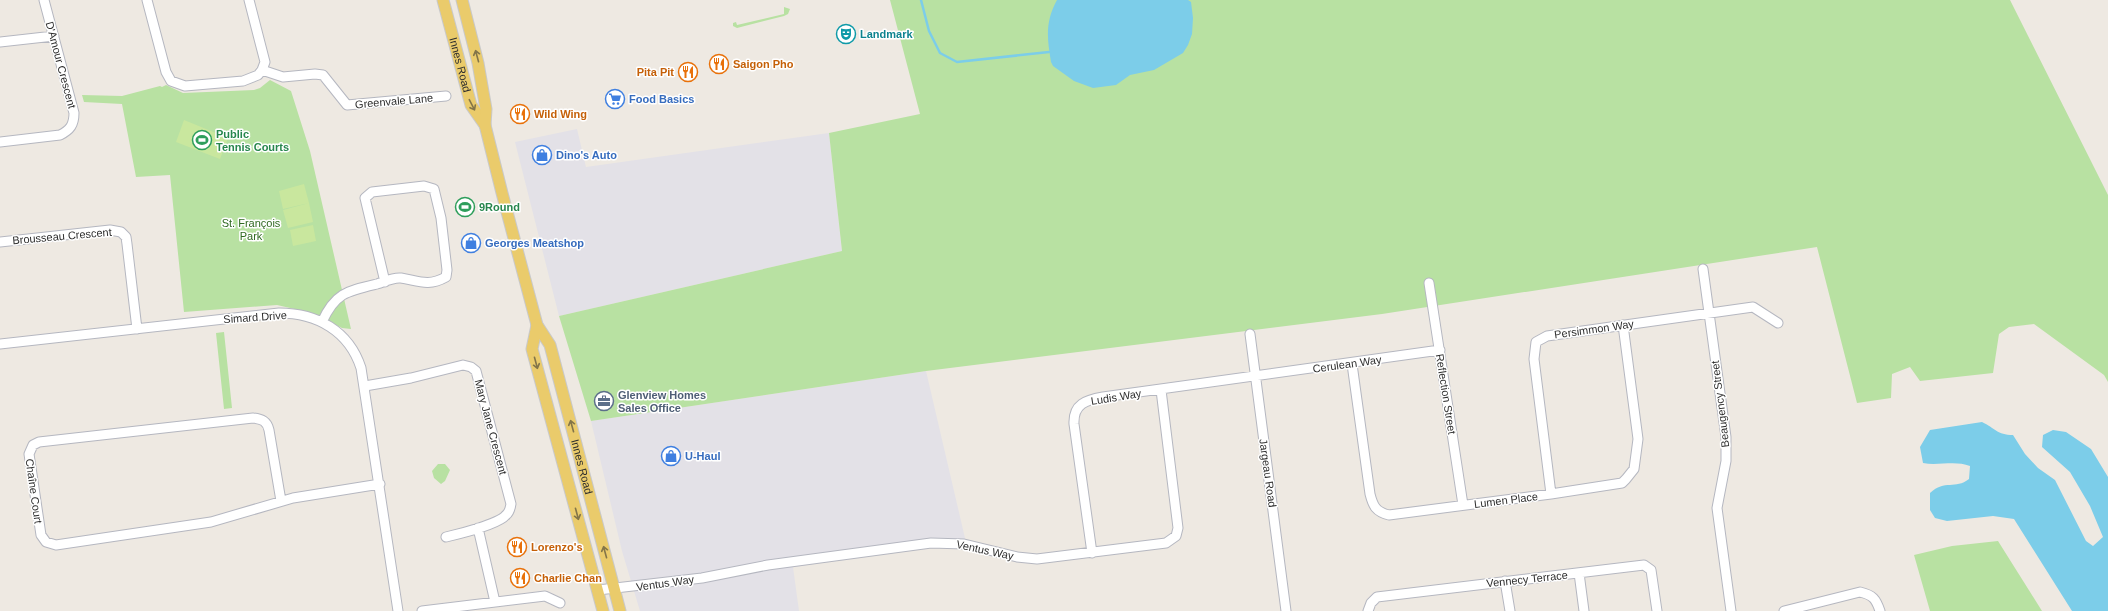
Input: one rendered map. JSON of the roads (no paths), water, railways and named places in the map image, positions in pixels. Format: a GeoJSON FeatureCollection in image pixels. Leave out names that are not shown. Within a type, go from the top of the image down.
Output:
{"type":"FeatureCollection","features":[{"type":"Feature","properties":{"kind":"main road","name":"Innes Road"},"geometry":{"type":"LineString","coordinates":[[443,0],[470,104],[486,125]]}},
{"type":"Feature","properties":{"kind":"main road","name":"Innes Road"},"geometry":{"type":"LineString","coordinates":[[462,0],[485,94],[486,125],[537,325],[550,345],[620,611]]}},
{"type":"Feature","properties":{"kind":"main road","name":"Innes Road"},"geometry":{"type":"LineString","coordinates":[[537,325],[532,349],[603,611]]}},
{"type":"Feature","properties":{"kind":"street","name":"D'Amour Crescent"},"geometry":{"type":"LineString","coordinates":[[0,142],[60,135],[72,127],[74,121],[74,112],[44,0]]}},
{"type":"Feature","properties":{"kind":"street"},"geometry":{"type":"LineString","coordinates":[[147,0],[166,72],[170,81],[175,84],[185,86],[242,80],[258,75],[262,70],[265,62],[249,0]]}},
{"type":"Feature","properties":{"kind":"street"},"geometry":{"type":"LineString","coordinates":[[0,42],[54,36]]}},
{"type":"Feature","properties":{"kind":"street","name":"Greenvale Lane"},"geometry":{"type":"LineString","coordinates":[[262,70],[282,77],[315,74],[323,75],[347,105],[446,96]]}},
{"type":"Feature","properties":{"kind":"street"},"geometry":{"type":"LineString","coordinates":[[322,322],[332,304],[342,294],[400,278],[422,284],[440,281],[446,277],[447,270],[441,218],[436,196],[431,188],[424,186],[372,192],[366,198],[384,282]]}},
{"type":"Feature","properties":{"kind":"street","name":"Brousseau Crescent"},"geometry":{"type":"LineString","coordinates":[[0,242],[96,231],[121,232],[126,237],[128,244],[137,329]]}},
{"type":"Feature","properties":{"kind":"street","name":"Beaugency Street"},"geometry":{"type":"LineString","coordinates":[[1703,269],[1726,437],[1726,461],[1717,508],[1731,611]]}},
{"type":"Feature","properties":{"kind":"street","name":"Reflection Street"},"geometry":{"type":"LineString","coordinates":[[1429,283],[1463,505]]}},
{"type":"Feature","properties":{"kind":"street","name":"Persimmon Way"},"geometry":{"type":"LineString","coordinates":[[1551,494],[1534,359],[1536,342],[1547,336],[1753,307],[1778,323]]}},
{"type":"Feature","properties":{"kind":"street","name":"Simard Drive"},"geometry":{"type":"LineString","coordinates":[[0,344],[279,313],[308,317],[322,322],[341,335],[355,351],[362,368],[398,611]]}},
{"type":"Feature","properties":{"kind":"street","name":"Lumen Place"},"geometry":{"type":"LineString","coordinates":[[1352,364],[1370,494],[1372,504],[1376,510],[1389,515],[1551,494],[1622,482],[1631,475],[1634,469],[1638,439],[1623,325]]}},
{"type":"Feature","properties":{"kind":"street","name":"Jargeau Road"},"geometry":{"type":"LineString","coordinates":[[1250,334],[1286,611]]}},
{"type":"Feature","properties":{"kind":"street","name":"Cerulean Way"},"geometry":{"type":"LineString","coordinates":[[1255,377],[1440,350]]}},
{"type":"Feature","properties":{"kind":"street","name":"Mary Jane Crescent"},"geometry":{"type":"LineString","coordinates":[[365,386],[411,378],[463,365],[471,367],[476,371],[511,504],[508,514],[502,519],[478,528],[446,537]]}},
{"type":"Feature","properties":{"kind":"street","name":"Ludis Way"},"geometry":{"type":"LineString","coordinates":[[1092,553],[1074,428],[1076,409],[1082,403],[1095,399],[1255,377]]}},
{"type":"Feature","properties":{"kind":"street","name":"Ventus Way"},"geometry":{"type":"LineString","coordinates":[[598,590],[614,590],[702,578],[768,565],[931,543],[968,545],[1026,559],[1159,545],[1172,540],[1177,534],[1178,520],[1161,390]]}},
{"type":"Feature","properties":{"kind":"street","name":"Chaîne Court"},"geometry":{"type":"LineString","coordinates":[[280,501],[270,430],[266,422],[260,419],[253,418],[39,442],[33,445],[29,454],[41,535],[46,542],[51,544],[66,544],[211,522],[280,501],[380,484]]}},
{"type":"Feature","properties":{"kind":"street"},"geometry":{"type":"LineString","coordinates":[[478,528],[496,602]]}},
{"type":"Feature","properties":{"kind":"street","name":"Vennecy Terrace"},"geometry":{"type":"LineString","coordinates":[[1368,611],[1371,603],[1378,597],[1644,565],[1651,570],[1657,611]]}},
{"type":"Feature","properties":{"kind":"street"},"geometry":{"type":"LineString","coordinates":[[1579,573],[1584,611]]}},
{"type":"Feature","properties":{"kind":"street"},"geometry":{"type":"LineString","coordinates":[[1505,581],[1510,611]]}},
{"type":"Feature","properties":{"kind":"street"},"geometry":{"type":"LineString","coordinates":[[1784,611],[1860,592],[1869,594],[1876,598],[1880,611]]}},
{"type":"Feature","properties":{"kind":"street"},"geometry":{"type":"LineString","coordinates":[[422,611],[545,596],[560,603]]}},
{"type":"Feature","properties":{"kind":"water"},"geometry":{"type":"Polygon","coordinates":[[[1057,0],[1188,0],[1191,2],[1193,18],[1192,34],[1183,53],[1154,70],[1130,75],[1116,85],[1093,88],[1074,81],[1053,66],[1051,62],[1048,30],[1050,16],[1057,0]]]}},
{"type":"Feature","properties":{"kind":"water"},"geometry":{"type":"Polygon","coordinates":[[[1982,422],[2003,434],[2013,435],[2025,454],[2038,468],[2055,480],[2086,541],[2093,546],[2103,537],[2090,506],[2070,472],[2042,447],[2043,435],[2053,430],[2066,432],[2091,449],[2108,477],[2108,611],[2072,611],[2014,519],[1993,516],[1947,521],[1935,518],[1930,510],[1930,493],[1940,486],[1959,484],[1969,479],[1970,466],[1958,463],[1923,463],[1920,447],[1930,430],[1982,422]]]}},
{"type":"Feature","properties":{"kind":"waterway"},"geometry":{"type":"LineString","coordinates":[[921,0],[929,31],[940,53],[957,62],[1049,52]]}},
{"type":"Feature","properties":{"kind":"place","name":"Landmark"},"geometry":{"type":"Point","coordinates":[846,34]}},
{"type":"Feature","properties":{"kind":"place","name":"Saigon Pho"},"geometry":{"type":"Point","coordinates":[719,64]}},
{"type":"Feature","properties":{"kind":"place","name":"Pita Pit"},"geometry":{"type":"Point","coordinates":[688,72]}},
{"type":"Feature","properties":{"kind":"place","name":"Food Basics"},"geometry":{"type":"Point","coordinates":[615,99]}},
{"type":"Feature","properties":{"kind":"place","name":"Wild Wing"},"geometry":{"type":"Point","coordinates":[520,114]}},
{"type":"Feature","properties":{"kind":"place","name":"Public Tennis Courts"},"geometry":{"type":"Point","coordinates":[202,140]}},
{"type":"Feature","properties":{"kind":"place","name":"Dino's Auto"},"geometry":{"type":"Point","coordinates":[542,155]}},
{"type":"Feature","properties":{"kind":"place","name":"9Round"},"geometry":{"type":"Point","coordinates":[465,207]}},
{"type":"Feature","properties":{"kind":"place","name":"Georges Meatshop"},"geometry":{"type":"Point","coordinates":[471,243]}},
{"type":"Feature","properties":{"kind":"place","name":"Glenview Homes Sales Office"},"geometry":{"type":"Point","coordinates":[604,401]}},
{"type":"Feature","properties":{"kind":"place","name":"U-Haul"},"geometry":{"type":"Point","coordinates":[671,456]}},
{"type":"Feature","properties":{"kind":"place","name":"Lorenzo's"},"geometry":{"type":"Point","coordinates":[517,547]}},
{"type":"Feature","properties":{"kind":"place","name":"Charlie Chan"},"geometry":{"type":"Point","coordinates":[520,578]}},
{"type":"Feature","properties":{"kind":"park label","name":"St. François Park"},"geometry":{"type":"Point","coordinates":[251,229]}}]}
